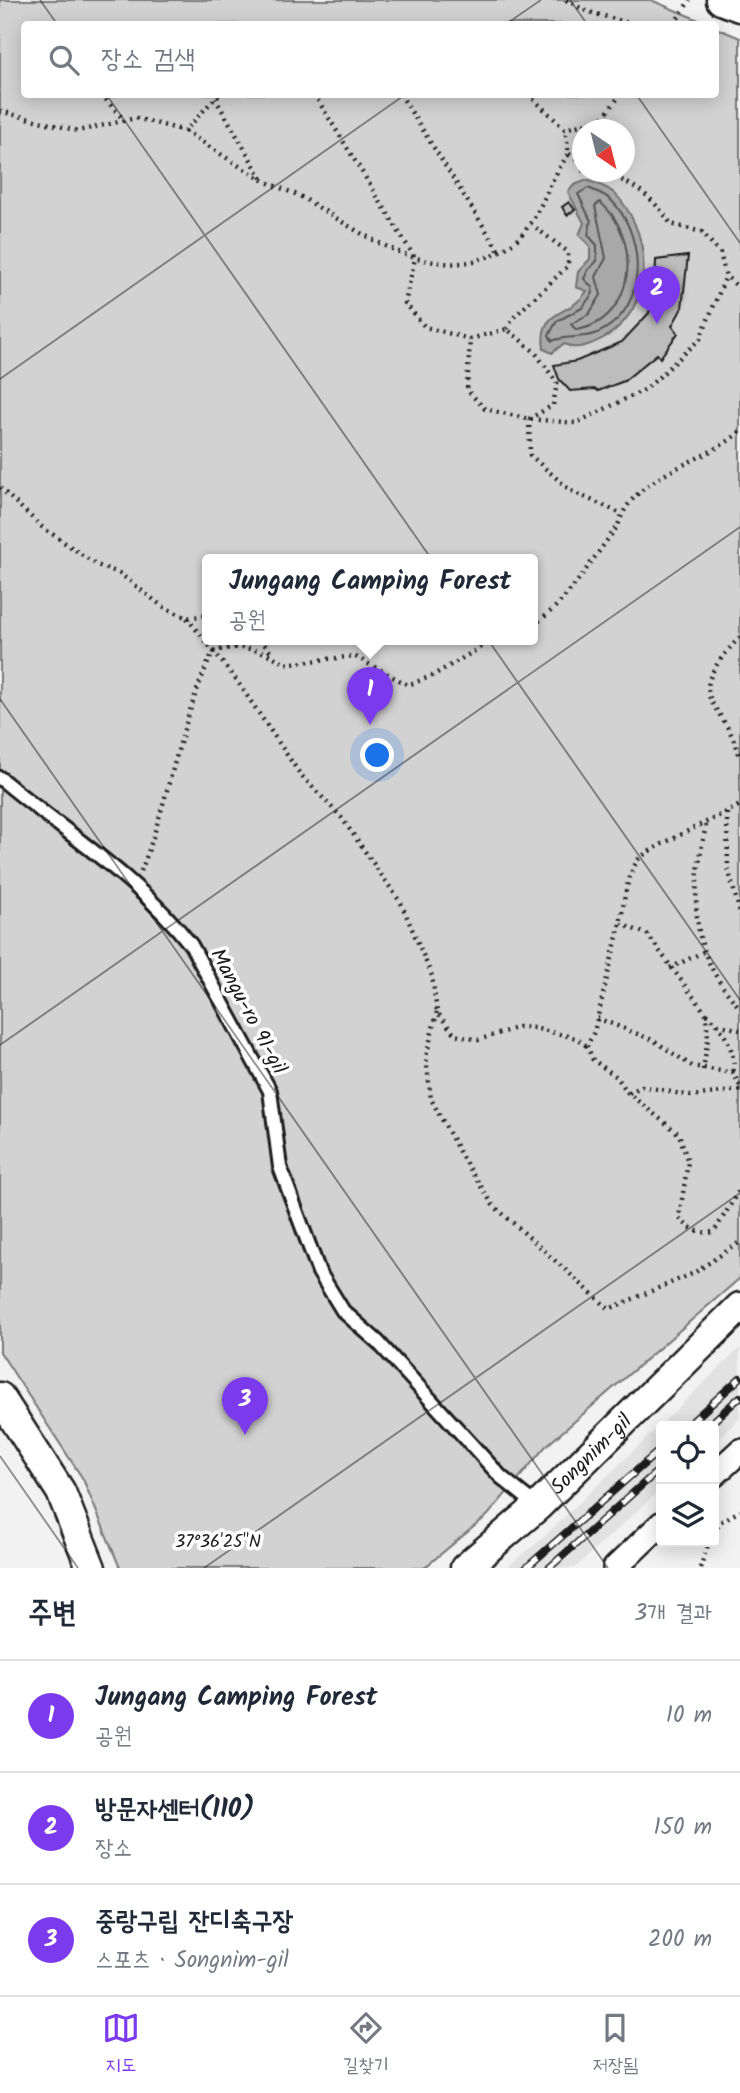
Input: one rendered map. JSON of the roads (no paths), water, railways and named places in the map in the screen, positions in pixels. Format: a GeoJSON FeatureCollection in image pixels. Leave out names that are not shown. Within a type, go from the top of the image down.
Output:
{"type":"FeatureCollection","features":[{"type":"Feature","properties":{"kind":"street"},"geometry":{"type":"LineString","coordinates":[[721,0],[740,7]]}},
{"type":"Feature","properties":{"kind":"street","name":"Songnim-gil"},"geometry":{"type":"LineString","coordinates":[[465,1568],[538,1506],[740,1307]]}},
{"type":"Feature","properties":{"kind":"street"},"geometry":{"type":"LineString","coordinates":[[0,1397],[61,1492],[91,1568]]}},
{"type":"Feature","properties":{"kind":"street"},"geometry":{"type":"LineString","coordinates":[[719,1470],[740,1451]]}},
{"type":"Feature","properties":{"kind":"street"},"geometry":{"type":"LineString","coordinates":[[615,1568],[656,1529]]}},
{"type":"Feature","properties":{"kind":"lane","name":"Mangu-ro 91-gil"},"geometry":{"type":"LineString","coordinates":[[0,778],[135,885],[191,945],[270,1091],[280,1167],[319,1272],[343,1311],[388,1351],[501,1477],[538,1506]]}},
{"type":"Feature","properties":{"kind":"water"},"geometry":{"type":"Polygon","coordinates":[[[592,182],[619,198],[638,233],[643,252],[643,271],[633,308],[622,323],[595,342],[581,347],[563,344],[552,353],[544,349],[543,336],[546,326],[550,319],[580,300],[587,291],[576,287],[578,272],[590,259],[590,246],[579,235],[584,223],[568,192],[574,185],[592,182]]]}},
{"type":"Feature","properties":{"kind":"railway"},"geometry":{"type":"LineString","coordinates":[[693,1421],[740,1378]]}},
{"type":"Feature","properties":{"kind":"railway"},"geometry":{"type":"LineString","coordinates":[[714,1421],[740,1397]]}},
{"type":"Feature","properties":{"kind":"railway"},"geometry":{"type":"LineString","coordinates":[[526,1568],[656,1453]]}},
{"type":"Feature","properties":{"kind":"railway"},"geometry":{"type":"LineString","coordinates":[[549,1568],[656,1472]]}},
{"type":"Feature","properties":{"kind":"place","name":"방문자센터(110)"},"geometry":{"type":"Point","coordinates":[657,324]}},
{"type":"Feature","properties":{"kind":"place","name":"Jungang Camping Forest"},"geometry":{"type":"Point","coordinates":[370,725]}},
{"type":"Feature","properties":{"kind":"place","name":"중랑구립 잔디축구장"},"geometry":{"type":"Point","coordinates":[245,1435]}}]}
